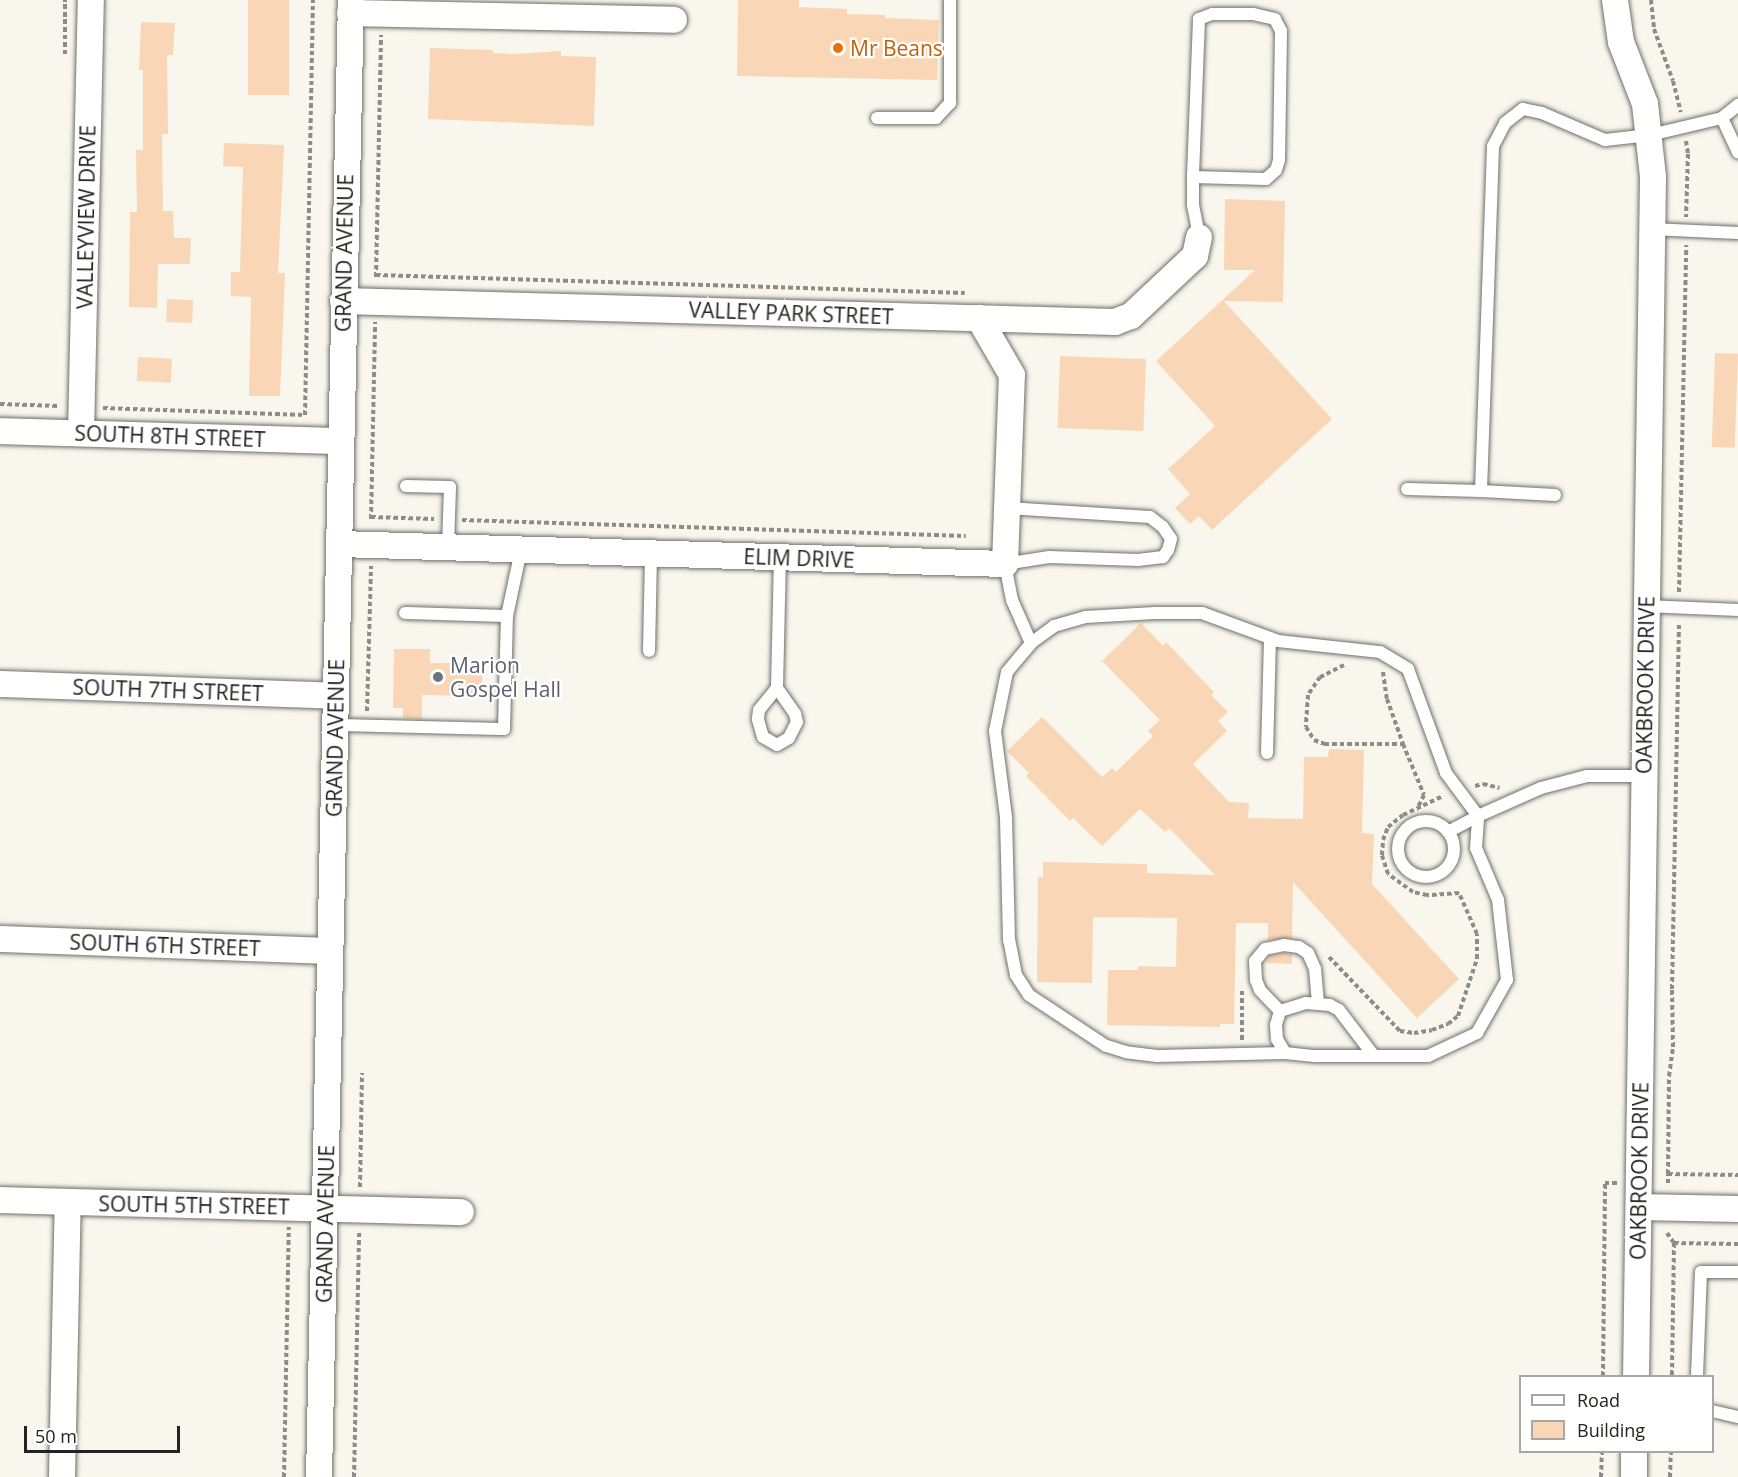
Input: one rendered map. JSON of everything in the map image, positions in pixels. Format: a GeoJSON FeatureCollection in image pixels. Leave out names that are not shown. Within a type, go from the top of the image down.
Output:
{"type":"FeatureCollection","features":[{"type":"Feature","properties":{"kind":"street","name":"VALLEYVIEW DRIVE"},"geometry":{"type":"LineString","coordinates":[[81,433],[91,0]]}},
{"type":"Feature","properties":{"kind":"street","name":"OAKBROOK DRIVE"},"geometry":{"type":"LineString","coordinates":[[1615,0],[1621,42],[1642,95],[1650,135],[1653,177],[1635,1375]]}},
{"type":"Feature","properties":{"kind":"street"},"geometry":{"type":"LineString","coordinates":[[350,6],[381,14],[674,20]]}},
{"type":"Feature","properties":{"kind":"street","name":"GRAND AVENUE"},"geometry":{"type":"LineString","coordinates":[[319,1477],[350,6]]}},
{"type":"Feature","properties":{"kind":"street","name":"VALLEY PARK STREET"},"geometry":{"type":"LineString","coordinates":[[343,301],[1115,322],[1131,316],[1195,256],[1199,237]]}},
{"type":"Feature","properties":{"kind":"street"},"geometry":{"type":"LineString","coordinates":[[979,318],[1012,375],[1005,564]]}},
{"type":"Feature","properties":{"kind":"street","name":"SOUTH 8TH STREET"},"geometry":{"type":"LineString","coordinates":[[0,431],[340,441]]}},
{"type":"Feature","properties":{"kind":"street","name":"ELIM DRIVE"},"geometry":{"type":"LineString","coordinates":[[339,544],[1005,564]]}},
{"type":"Feature","properties":{"kind":"street","name":"SOUTH 7TH STREET"},"geometry":{"type":"LineString","coordinates":[[0,684],[336,696]]}},
{"type":"Feature","properties":{"kind":"street","name":"SOUTH 6TH STREET"},"geometry":{"type":"LineString","coordinates":[[0,939],[330,951]]}},
{"type":"Feature","properties":{"kind":"street","name":"SOUTH 5TH STREET"},"geometry":{"type":"LineString","coordinates":[[0,1200],[461,1212]]}},
{"type":"Feature","properties":{"kind":"street"},"geometry":{"type":"LineString","coordinates":[[62,1477],[68,1203]]}},
{"type":"Feature","properties":{"kind":"street"},"geometry":{"type":"LineString","coordinates":[[1639,1207],[1738,1209]]}},
{"type":"Feature","properties":{"kind":"street"},"geometry":{"type":"LineString","coordinates":[[1634,1453],[1634,1477]]}},
{"type":"Feature","properties":{"kind":"lane"},"geometry":{"type":"LineString","coordinates":[[877,118],[936,118],[950,103],[950,0]]}},
{"type":"Feature","properties":{"kind":"lane"},"geometry":{"type":"LineString","coordinates":[[1193,177],[1266,179],[1276,171],[1279,160],[1281,30],[1275,19],[1254,14],[1212,14],[1199,19],[1193,177],[1193,205],[1199,237]]}},
{"type":"Feature","properties":{"kind":"lane"},"geometry":{"type":"LineString","coordinates":[[1481,491],[1493,146],[1505,123],[1523,109],[1542,113],[1605,140],[1650,135],[1722,118],[1738,105]]}},
{"type":"Feature","properties":{"kind":"lane"},"geometry":{"type":"LineString","coordinates":[[1722,118],[1738,153]]}},
{"type":"Feature","properties":{"kind":"lane"},"geometry":{"type":"LineString","coordinates":[[1651,229],[1738,233]]}},
{"type":"Feature","properties":{"kind":"lane"},"geometry":{"type":"LineString","coordinates":[[406,486],[450,487],[448,547]]}},
{"type":"Feature","properties":{"kind":"lane"},"geometry":{"type":"LineString","coordinates":[[1407,489],[1555,495]]}},
{"type":"Feature","properties":{"kind":"lane"},"geometry":{"type":"LineString","coordinates":[[1007,508],[1150,517],[1163,527],[1171,539],[1163,557],[1138,560],[1048,557],[1005,564],[1012,600],[1031,643]]}},
{"type":"Feature","properties":{"kind":"lane"},"geometry":{"type":"LineString","coordinates":[[336,725],[504,729],[507,616],[521,550]]}},
{"type":"Feature","properties":{"kind":"lane"},"geometry":{"type":"LineString","coordinates":[[649,651],[651,553]]}},
{"type":"Feature","properties":{"kind":"lane"},"geometry":{"type":"LineString","coordinates":[[777,688],[780,557]]}},
{"type":"Feature","properties":{"kind":"lane"},"geometry":{"type":"LineString","coordinates":[[1646,606],[1738,609]]}},
{"type":"Feature","properties":{"kind":"lane"},"geometry":{"type":"LineString","coordinates":[[405,613],[507,616]]}},
{"type":"Feature","properties":{"kind":"lane"},"geometry":{"type":"LineString","coordinates":[[1202,613],[1270,638],[1380,652],[1408,669],[1446,773],[1478,816],[1476,848],[1498,900],[1507,980],[1477,1033],[1428,1056],[1285,1053],[1157,1056],[1126,1052],[1106,1046],[1047,1008],[1029,995],[1016,975],[1009,940],[1006,817],[996,731],[1006,672],[1031,643],[1054,626],[1085,617],[1202,613]]}},
{"type":"Feature","properties":{"kind":"lane"},"geometry":{"type":"LineString","coordinates":[[1267,753],[1270,638]]}},
{"type":"Feature","properties":{"kind":"lane"},"geometry":{"type":"LineString","coordinates":[[1448,832],[1541,788],[1587,776],[1644,776]]}},
{"type":"Feature","properties":{"kind":"lane"},"geometry":{"type":"LineString","coordinates":[[1425,821],[1434,822],[1448,832],[1454,850],[1447,868],[1430,878],[1411,874],[1399,860],[1398,842],[1408,827],[1425,821]]}},
{"type":"Feature","properties":{"kind":"lane"},"geometry":{"type":"LineString","coordinates":[[1280,1011],[1260,990],[1256,980],[1255,961],[1265,949],[1284,945],[1299,947],[1308,953],[1315,969],[1318,1004]]}},
{"type":"Feature","properties":{"kind":"lane"},"geometry":{"type":"LineString","coordinates":[[1285,1053],[1277,1039],[1276,1025],[1280,1011],[1290,1006],[1318,1004],[1330,1005],[1339,1010],[1374,1056]]}},
{"type":"Feature","properties":{"kind":"lane"},"geometry":{"type":"LineString","coordinates":[[1697,1375],[1701,1272],[1738,1272]]}},
{"type":"Feature","properties":{"kind":"lane"},"geometry":{"type":"LineString","coordinates":[[1714,1411],[1738,1417]]}},
{"type":"Feature","properties":{"kind":"path"},"geometry":{"type":"LineString","coordinates":[[64,60],[65,0]]}},
{"type":"Feature","properties":{"kind":"path"},"geometry":{"type":"LineString","coordinates":[[100,408],[305,415],[313,0]]}},
{"type":"Feature","properties":{"kind":"path"},"geometry":{"type":"LineString","coordinates":[[1651,0],[1654,29],[1673,81],[1688,154],[1676,754],[1673,1047],[1670,1076],[1668,1183]]}},
{"type":"Feature","properties":{"kind":"path"},"geometry":{"type":"LineString","coordinates":[[376,283],[381,14]]}},
{"type":"Feature","properties":{"kind":"path"},"geometry":{"type":"LineString","coordinates":[[376,275],[965,292]]}},
{"type":"Feature","properties":{"kind":"path"},"geometry":{"type":"LineString","coordinates":[[372,526],[375,316]]}},
{"type":"Feature","properties":{"kind":"path"},"geometry":{"type":"LineString","coordinates":[[0,404],[59,406],[59,394]]}},
{"type":"Feature","properties":{"kind":"path"},"geometry":{"type":"LineString","coordinates":[[371,517],[966,536]]}},
{"type":"Feature","properties":{"kind":"path"},"geometry":{"type":"LineString","coordinates":[[367,726],[371,556]]}},
{"type":"Feature","properties":{"kind":"path"},"geometry":{"type":"LineString","coordinates":[[1351,663],[1320,677],[1308,695],[1306,727],[1314,740],[1325,744],[1403,744]]}},
{"type":"Feature","properties":{"kind":"path"},"geometry":{"type":"LineString","coordinates":[[1376,668],[1384,672],[1387,699],[1424,795],[1418,808]]}},
{"type":"Feature","properties":{"kind":"path"},"geometry":{"type":"LineString","coordinates":[[1666,754],[1676,754]]}},
{"type":"Feature","properties":{"kind":"path"},"geometry":{"type":"LineString","coordinates":[[1321,950],[1400,1030],[1414,1033],[1432,1030],[1448,1024],[1458,1016],[1477,959],[1477,934],[1459,893],[1427,895],[1413,892],[1388,874],[1382,855],[1383,840],[1388,827],[1403,815],[1444,796]]}},
{"type":"Feature","properties":{"kind":"path"},"geometry":{"type":"LineString","coordinates":[[1242,981],[1242,1040]]}},
{"type":"Feature","properties":{"kind":"path"},"geometry":{"type":"LineString","coordinates":[[359,1197],[362,1073]]}},
{"type":"Feature","properties":{"kind":"path"},"geometry":{"type":"LineString","coordinates":[[1668,1174],[1738,1175]]}},
{"type":"Feature","properties":{"kind":"path"},"geometry":{"type":"LineString","coordinates":[[1603,1375],[1605,1183],[1618,1183]]}},
{"type":"Feature","properties":{"kind":"path"},"geometry":{"type":"LineString","coordinates":[[284,1477],[289,1221]]}},
{"type":"Feature","properties":{"kind":"path"},"geometry":{"type":"LineString","coordinates":[[354,1477],[359,1222]]}},
{"type":"Feature","properties":{"kind":"path"},"geometry":{"type":"LineString","coordinates":[[277,1228],[289,1228]]}},
{"type":"Feature","properties":{"kind":"path"},"geometry":{"type":"LineString","coordinates":[[1668,1233],[1674,1243],[1672,1375]]}},
{"type":"Feature","properties":{"kind":"path"},"geometry":{"type":"LineString","coordinates":[[1674,1243],[1738,1244]]}},
{"type":"Feature","properties":{"kind":"path"},"geometry":{"type":"LineString","coordinates":[[1601,1477],[1602,1453]]}},
{"type":"Feature","properties":{"kind":"path"},"geometry":{"type":"LineString","coordinates":[[1670,1477],[1671,1453]]}},
{"type":"Feature","properties":{"kind":"building"},"geometry":{"type":"Polygon","coordinates":[[[248,0],[289,0],[289,95],[248,95],[248,0]]]}},
{"type":"Feature","properties":{"kind":"building","name":"Mr Beans"},"geometry":{"type":"Polygon","coordinates":[[[738,0],[799,0],[799,7],[847,9],[847,14],[939,20],[937,80],[737,76],[738,0]]]}},
{"type":"Feature","properties":{"kind":"building"},"geometry":{"type":"Polygon","coordinates":[[[141,22],[175,23],[173,55],[167,55],[168,134],[162,134],[163,211],[173,211],[174,238],[191,238],[190,264],[158,264],[157,308],[129,307],[130,212],[137,212],[136,150],[143,150],[143,70],[139,70],[141,22]]]}},
{"type":"Feature","properties":{"kind":"building"},"geometry":{"type":"Polygon","coordinates":[[[430,48],[493,50],[493,53],[516,54],[561,51],[561,56],[596,57],[594,126],[428,119],[430,48]]]}},
{"type":"Feature","properties":{"kind":"building"},"geometry":{"type":"Polygon","coordinates":[[[224,143],[284,145],[278,273],[285,273],[280,396],[249,396],[251,297],[231,296],[231,272],[240,272],[243,167],[223,166],[224,143]]]}},
{"type":"Feature","properties":{"kind":"building"},"geometry":{"type":"Polygon","coordinates":[[[1225,199],[1285,201],[1283,302],[1224,301],[1332,419],[1212,530],[1199,516],[1190,524],[1175,508],[1190,494],[1168,469],[1215,426],[1156,361],[1255,270],[1224,270],[1225,199]]]}},
{"type":"Feature","properties":{"kind":"building"},"geometry":{"type":"Polygon","coordinates":[[[167,299],[193,300],[192,323],[166,322],[167,299]]]}},
{"type":"Feature","properties":{"kind":"building"},"geometry":{"type":"Polygon","coordinates":[[[1715,353],[1738,354],[1735,448],[1712,447],[1715,353]]]}},
{"type":"Feature","properties":{"kind":"building"},"geometry":{"type":"Polygon","coordinates":[[[1060,356],[1146,359],[1143,431],[1057,428],[1060,356]]]}},
{"type":"Feature","properties":{"kind":"building"},"geometry":{"type":"Polygon","coordinates":[[[138,357],[172,359],[171,383],[137,381],[138,357]]]}},
{"type":"Feature","properties":{"kind":"building"},"geometry":{"type":"Polygon","coordinates":[[[1141,623],[1163,646],[1166,642],[1214,692],[1211,695],[1228,712],[1218,721],[1227,731],[1193,764],[1229,802],[1249,803],[1248,818],[1303,819],[1304,757],[1328,757],[1329,749],[1364,750],[1362,833],[1374,834],[1372,884],[1459,979],[1417,1018],[1293,882],[1292,938],[1268,940],[1268,923],[1236,923],[1234,1024],[1220,1024],[1220,1027],[1107,1025],[1108,970],[1138,970],[1138,966],[1176,967],[1177,918],[1093,917],[1092,983],[1037,982],[1038,877],[1043,877],[1043,862],[1147,864],[1147,873],[1215,875],[1169,828],[1165,832],[1140,809],[1102,846],[1073,818],[1070,821],[1026,776],[1029,773],[1007,751],[1042,717],[1102,777],[1112,768],[1116,772],[1153,736],[1148,731],[1160,720],[1102,661],[1141,623]]]}},
{"type":"Feature","properties":{"kind":"building","name":"Marion Gospel Hall"},"geometry":{"type":"Polygon","coordinates":[[[394,649],[430,649],[430,663],[482,663],[482,696],[422,695],[422,719],[403,718],[403,708],[393,708],[394,649]]]}},
{"type":"Feature","properties":{"kind":"building"},"geometry":{"type":"Polygon","coordinates":[[[1292,954],[1292,964],[1267,963],[1270,956],[1292,954]]]}},
{"type":"Feature","properties":{"kind":"place","name":"Mr Beans"},"geometry":{"type":"Point","coordinates":[838,48]}},
{"type":"Feature","properties":{"kind":"place","name":"Marion Gospel Hall"},"geometry":{"type":"Point","coordinates":[438,677]}}]}
